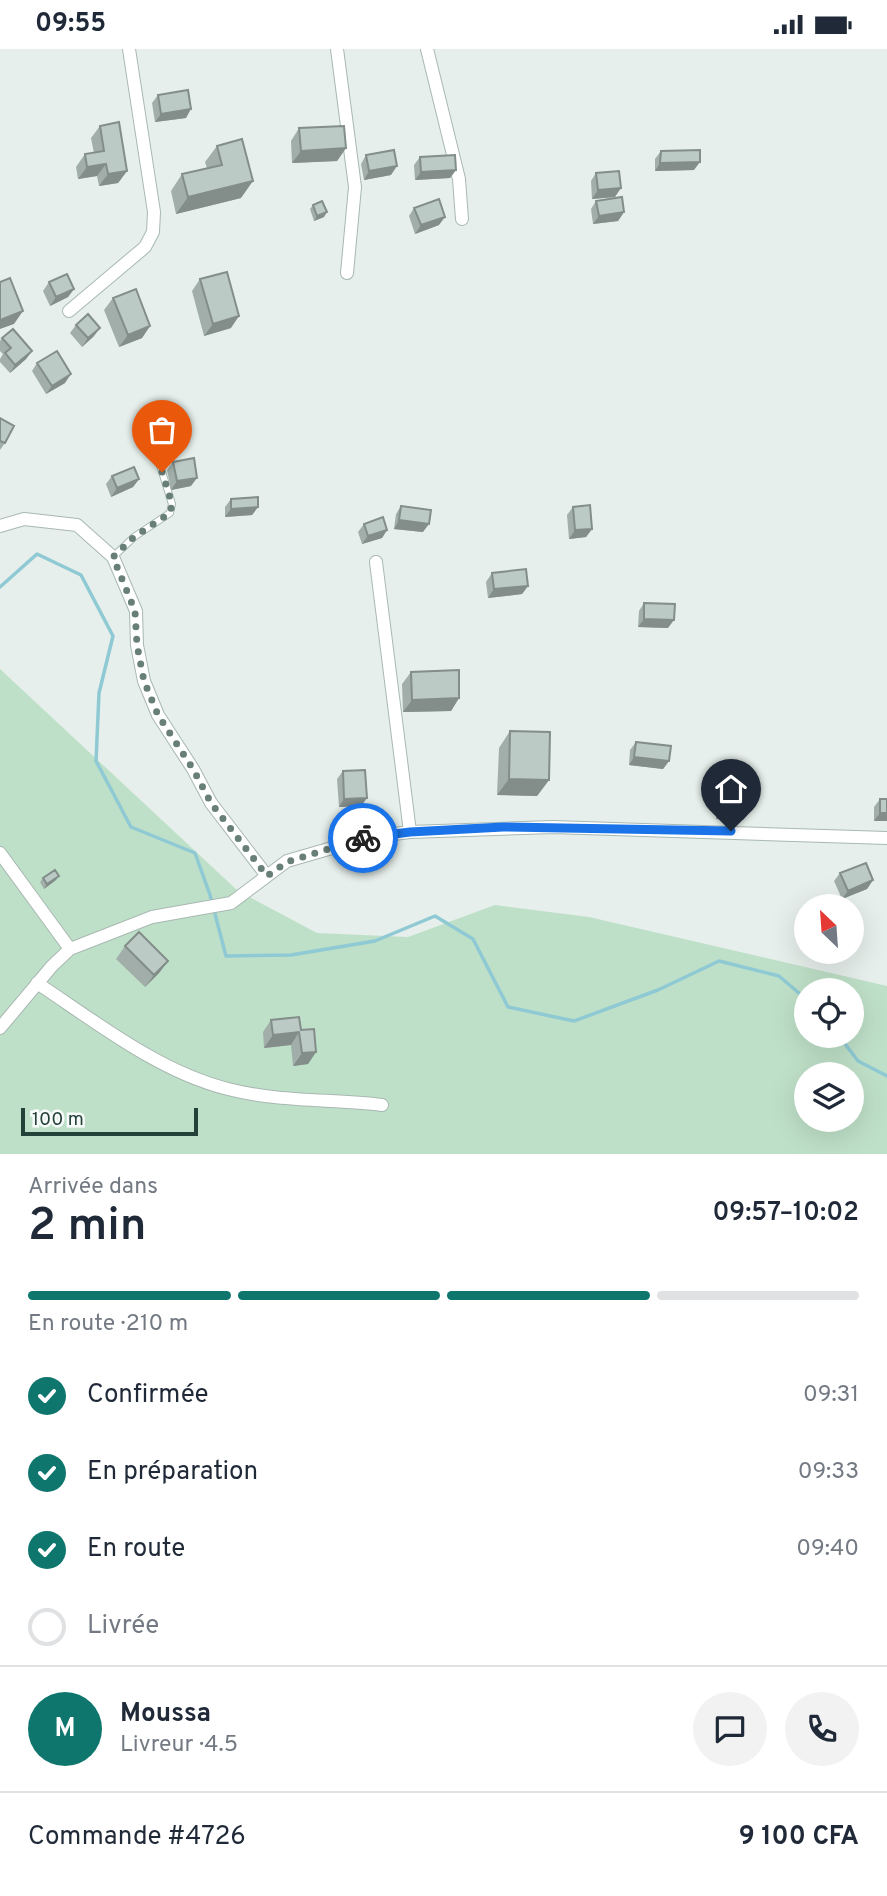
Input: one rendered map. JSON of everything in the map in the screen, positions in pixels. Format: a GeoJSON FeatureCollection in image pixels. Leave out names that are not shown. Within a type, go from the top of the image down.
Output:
{"type":"FeatureCollection","features":[{"type":"Feature","properties":{"kind":"street"},"geometry":{"type":"LineString","coordinates":[[69,311],[145,247],[153,232],[154,212],[129,49]]}},
{"type":"Feature","properties":{"kind":"street"},"geometry":{"type":"LineString","coordinates":[[337,49],[355,187],[347,274]]}},
{"type":"Feature","properties":{"kind":"street"},"geometry":{"type":"LineString","coordinates":[[427,49],[459,179],[462,219]]}},
{"type":"Feature","properties":{"kind":"street"},"geometry":{"type":"LineString","coordinates":[[0,526],[24,519],[78,525],[113,557],[135,611],[137,645],[144,681],[158,715],[193,769],[211,803],[267,876]]}},
{"type":"Feature","properties":{"kind":"street"},"geometry":{"type":"LineString","coordinates":[[376,562],[410,832]]}},
{"type":"Feature","properties":{"kind":"street"},"geometry":{"type":"LineString","coordinates":[[0,1028],[37,983],[70,949],[152,917],[231,903],[287,862],[333,845],[410,832],[567,828],[887,838]]}},
{"type":"Feature","properties":{"kind":"street"},"geometry":{"type":"LineString","coordinates":[[0,853],[70,949]]}},
{"type":"Feature","properties":{"kind":"street"},"geometry":{"type":"LineString","coordinates":[[37,983],[156,1058],[206,1082],[229,1090],[278,1097],[382,1105]]}},
{"type":"Feature","properties":{"kind":"lane"},"geometry":{"type":"LineString","coordinates":[[113,557],[134,537],[170,513],[172,504],[155,449]]}},
{"type":"Feature","properties":{"kind":"green space"},"geometry":{"type":"Polygon","coordinates":[[[0,669],[238,891],[317,933],[408,937],[495,905],[589,917],[852,978],[794,978],[794,1048],[864,1048],[864,981],[887,986],[887,1154],[0,1154],[0,669]]]}},
{"type":"Feature","properties":{"kind":"building"},"geometry":{"type":"Polygon","coordinates":[[[188,90],[191,109],[161,114],[158,95],[188,90]]]}},
{"type":"Feature","properties":{"kind":"building"},"geometry":{"type":"Polygon","coordinates":[[[119,122],[127,171],[108,174],[106,164],[87,167],[85,154],[104,151],[100,126],[119,122]]]}},
{"type":"Feature","properties":{"kind":"building"},"geometry":{"type":"Polygon","coordinates":[[[344,126],[346,148],[301,151],[299,128],[344,126]]]}},
{"type":"Feature","properties":{"kind":"building"},"geometry":{"type":"Polygon","coordinates":[[[242,139],[253,181],[188,197],[182,174],[222,165],[217,146],[242,139]]]}},
{"type":"Feature","properties":{"kind":"building"},"geometry":{"type":"Polygon","coordinates":[[[394,150],[397,166],[369,171],[366,155],[394,150]]]}},
{"type":"Feature","properties":{"kind":"building"},"geometry":{"type":"Polygon","coordinates":[[[700,150],[700,162],[660,163],[661,151],[700,150]]]}},
{"type":"Feature","properties":{"kind":"building"},"geometry":{"type":"Polygon","coordinates":[[[455,155],[456,170],[421,172],[420,157],[455,155]]]}},
{"type":"Feature","properties":{"kind":"building"},"geometry":{"type":"Polygon","coordinates":[[[619,171],[621,188],[598,190],[596,173],[619,171]]]}},
{"type":"Feature","properties":{"kind":"building"},"geometry":{"type":"Polygon","coordinates":[[[622,197],[624,212],[599,216],[596,201],[622,197]]]}},
{"type":"Feature","properties":{"kind":"building"},"geometry":{"type":"Polygon","coordinates":[[[439,199],[445,217],[421,225],[414,208],[439,199]]]}},
{"type":"Feature","properties":{"kind":"building"},"geometry":{"type":"Polygon","coordinates":[[[322,201],[327,212],[317,216],[313,205],[322,201]]]}},
{"type":"Feature","properties":{"kind":"building"},"geometry":{"type":"Polygon","coordinates":[[[227,272],[239,316],[213,324],[200,279],[227,272]]]}},
{"type":"Feature","properties":{"kind":"building"},"geometry":{"type":"Polygon","coordinates":[[[67,274],[74,289],[56,297],[49,282],[67,274]]]}},
{"type":"Feature","properties":{"kind":"building"},"geometry":{"type":"Polygon","coordinates":[[[10,278],[23,311],[0,320],[0,282],[10,278]]]}},
{"type":"Feature","properties":{"kind":"building"},"geometry":{"type":"Polygon","coordinates":[[[136,289],[150,326],[128,335],[113,298],[136,289]]]}},
{"type":"Feature","properties":{"kind":"building"},"geometry":{"type":"Polygon","coordinates":[[[88,314],[100,328],[88,338],[76,325],[88,314]]]}},
{"type":"Feature","properties":{"kind":"building"},"geometry":{"type":"Polygon","coordinates":[[[13,329],[32,351],[15,365],[5,353],[11,348],[2,338],[13,329]]]}},
{"type":"Feature","properties":{"kind":"building"},"geometry":{"type":"Polygon","coordinates":[[[57,351],[71,374],[52,386],[37,363],[57,351]]]}},
{"type":"Feature","properties":{"kind":"building"},"geometry":{"type":"Polygon","coordinates":[[[0,418],[14,426],[5,443],[0,441],[0,418]]]}},
{"type":"Feature","properties":{"kind":"building"},"geometry":{"type":"Polygon","coordinates":[[[194,458],[197,478],[177,481],[173,462],[194,458]]]}},
{"type":"Feature","properties":{"kind":"building"},"geometry":{"type":"Polygon","coordinates":[[[134,467],[139,479],[117,488],[112,476],[134,467]]]}},
{"type":"Feature","properties":{"kind":"building"},"geometry":{"type":"Polygon","coordinates":[[[258,497],[258,507],[231,509],[231,499],[258,497]]]}},
{"type":"Feature","properties":{"kind":"building"},"geometry":{"type":"Polygon","coordinates":[[[590,505],[592,529],[575,530],[573,507],[590,505]]]}},
{"type":"Feature","properties":{"kind":"building"},"geometry":{"type":"Polygon","coordinates":[[[401,506],[431,510],[429,524],[399,520],[401,506]]]}},
{"type":"Feature","properties":{"kind":"building"},"geometry":{"type":"Polygon","coordinates":[[[383,517],[387,530],[368,536],[364,524],[383,517]]]}},
{"type":"Feature","properties":{"kind":"building"},"geometry":{"type":"Polygon","coordinates":[[[526,569],[528,586],[494,589],[492,573],[526,569]]]}},
{"type":"Feature","properties":{"kind":"building"},"geometry":{"type":"Polygon","coordinates":[[[644,603],[675,604],[674,620],[644,619],[644,603]]]}},
{"type":"Feature","properties":{"kind":"building"},"geometry":{"type":"Polygon","coordinates":[[[459,670],[459,698],[412,700],[411,672],[459,670]]]}},
{"type":"Feature","properties":{"kind":"building"},"geometry":{"type":"Polygon","coordinates":[[[510,731],[550,732],[549,780],[509,779],[510,731]]]}},
{"type":"Feature","properties":{"kind":"building"},"geometry":{"type":"Polygon","coordinates":[[[636,742],[671,746],[669,761],[634,757],[636,742]]]}},
{"type":"Feature","properties":{"kind":"building"},"geometry":{"type":"Polygon","coordinates":[[[365,770],[367,798],[344,799],[343,771],[365,770]]]}},
{"type":"Feature","properties":{"kind":"building"},"geometry":{"type":"Polygon","coordinates":[[[740,770],[753,771],[752,808],[725,807],[725,792],[739,793],[740,770]]]}},
{"type":"Feature","properties":{"kind":"building"},"geometry":{"type":"Polygon","coordinates":[[[880,799],[887,799],[887,813],[880,813],[880,799]]]}},
{"type":"Feature","properties":{"kind":"building"},"geometry":{"type":"Polygon","coordinates":[[[866,863],[873,880],[848,891],[840,873],[866,863]]]}},
{"type":"Feature","properties":{"kind":"building"},"geometry":{"type":"Polygon","coordinates":[[[55,870],[59,876],[47,884],[43,878],[55,870]]]}},
{"type":"Feature","properties":{"kind":"building"},"geometry":{"type":"Polygon","coordinates":[[[139,932],[168,961],[154,975],[125,946],[139,932]]]}},
{"type":"Feature","properties":{"kind":"building"},"geometry":{"type":"Polygon","coordinates":[[[299,1017],[301,1030],[314,1029],[316,1052],[302,1053],[299,1032],[273,1035],[271,1020],[299,1017]]]}},
{"type":"Feature","properties":{"kind":"waterway"},"geometry":{"type":"LineString","coordinates":[[0,587],[37,554],[81,575],[113,636],[99,693],[96,761],[131,827],[195,853],[210,895],[226,956],[291,955],[375,941],[435,916],[473,939],[508,1007],[574,1021],[658,990],[719,961],[779,976],[794,989]]}},
{"type":"Feature","properties":{"kind":"waterway"},"geometry":{"type":"LineString","coordinates":[[848,1048],[858,1061],[887,1076]]}},
{"type":"Feature","properties":{"kind":"way so far"},"geometry":{"type":"LineString","coordinates":[[162,472],[172,504],[170,513],[155,526],[134,537],[113,557],[126,582],[135,611],[137,645],[144,681],[158,715],[193,769],[211,803],[239,843],[267,876],[287,862],[333,845],[363,838]]}},
{"type":"Feature","properties":{"kind":"route"},"geometry":{"type":"LineString","coordinates":[[363,838],[410,832],[503,827],[731,831]]}}]}
